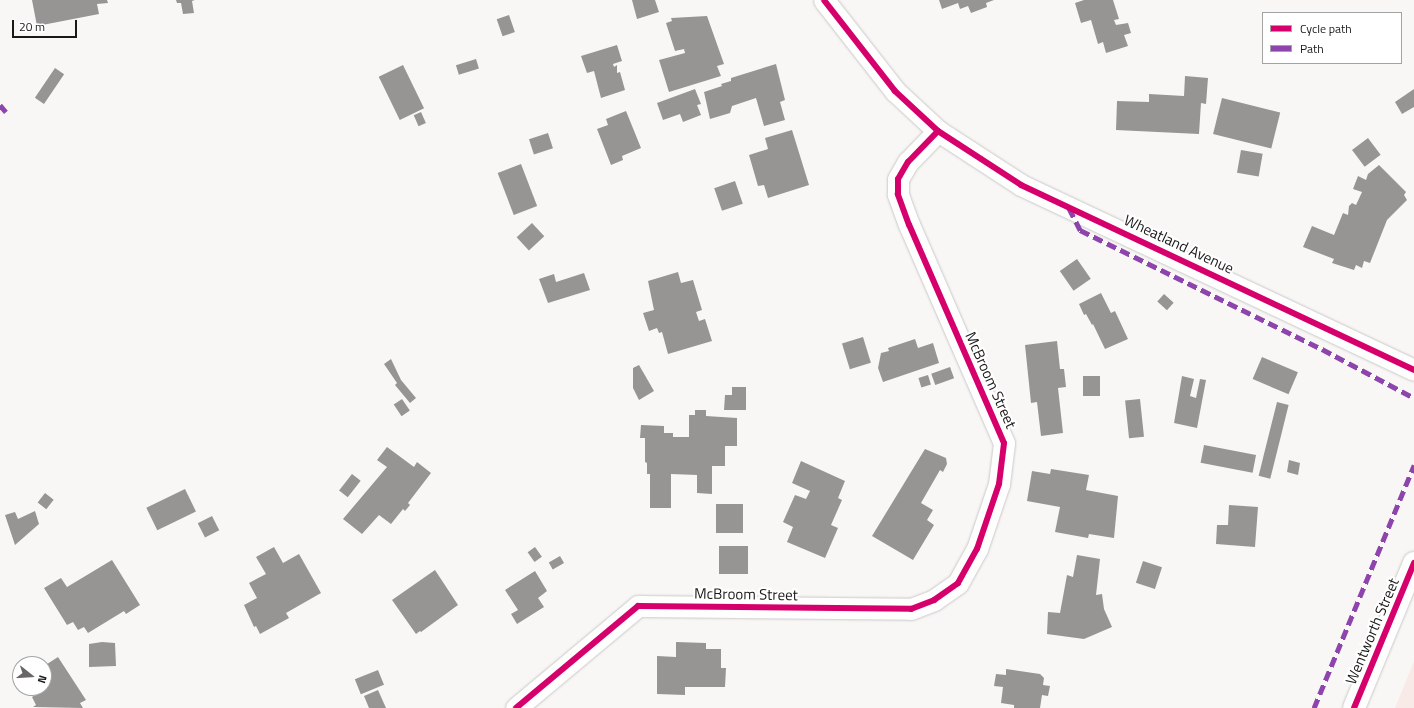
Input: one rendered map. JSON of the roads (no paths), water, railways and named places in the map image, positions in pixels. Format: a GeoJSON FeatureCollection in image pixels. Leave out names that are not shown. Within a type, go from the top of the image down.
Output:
{"type":"FeatureCollection","features":[{"type":"Feature","properties":{"kind":"main road","name":"Wentworth Street"},"geometry":{"type":"LineString","coordinates":[[1354,708],[1414,563]]}},
{"type":"Feature","properties":{"kind":"street"},"geometry":{"type":"LineString","coordinates":[[824,0],[895,91],[938,131]]}},
{"type":"Feature","properties":{"kind":"street","name":"Wheatland Avenue"},"geometry":{"type":"LineString","coordinates":[[938,131],[1021,185],[1414,370]]}},
{"type":"Feature","properties":{"kind":"street","name":"McBroom Street"},"geometry":{"type":"LineString","coordinates":[[516,708],[638,606],[911,609],[934,600],[958,583],[977,549],[999,484],[1004,443],[909,225],[898,194],[898,180],[908,162],[938,131]]}}]}
